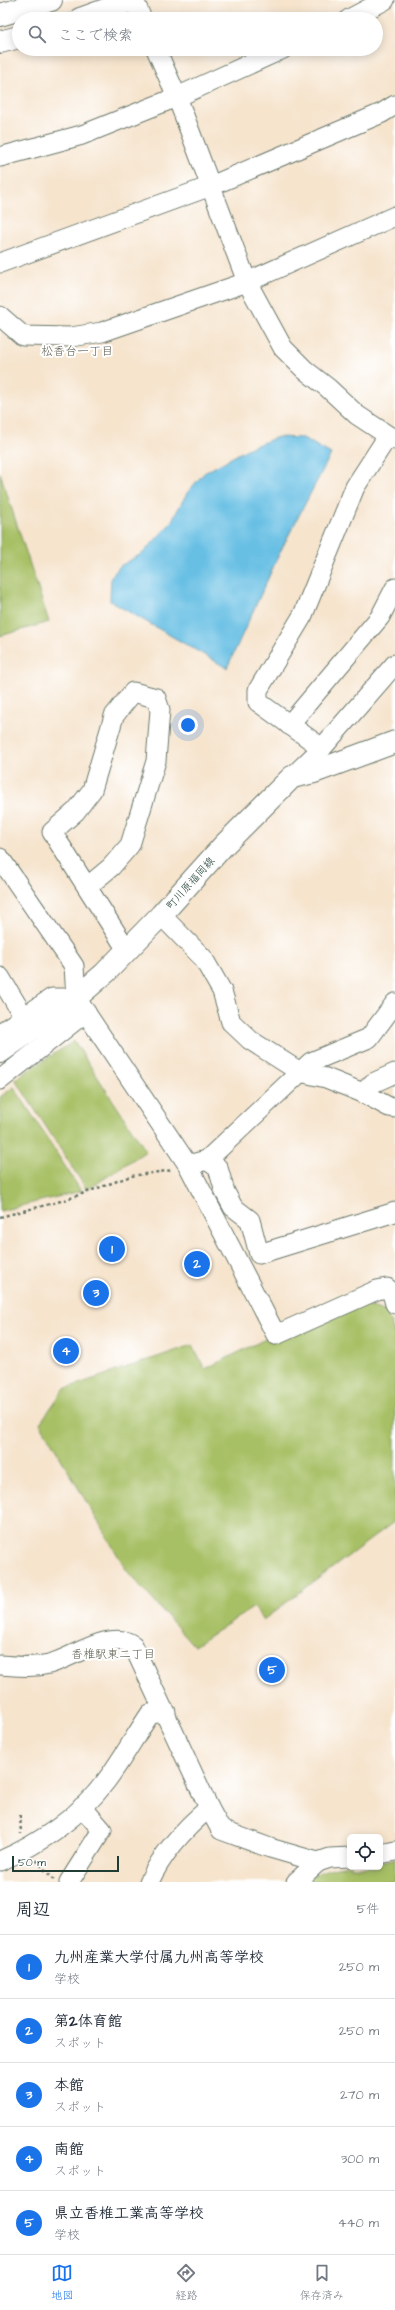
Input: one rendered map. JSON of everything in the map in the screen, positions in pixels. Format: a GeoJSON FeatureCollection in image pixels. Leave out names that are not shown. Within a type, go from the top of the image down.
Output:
{"type":"FeatureCollection","features":[{"type":"Feature","properties":{"kind":"main road"},"geometry":{"type":"LineString","coordinates":[[0,15],[51,0]]}},
{"type":"Feature","properties":{"kind":"main road"},"geometry":{"type":"LineString","coordinates":[[100,12],[133,0]]}},
{"type":"Feature","properties":{"kind":"main road"},"geometry":{"type":"LineString","coordinates":[[0,42],[12,39]]}},
{"type":"Feature","properties":{"kind":"main road"},"geometry":{"type":"LineString","coordinates":[[292,777],[314,772],[395,742]]}},
{"type":"Feature","properties":{"kind":"main road","name":"町川原福岡線"},"geometry":{"type":"LineString","coordinates":[[0,1052],[81,1005],[127,950],[161,915],[223,846],[292,777]]}},
{"type":"Feature","properties":{"kind":"street"},"geometry":{"type":"LineString","coordinates":[[133,0],[139,12]]}},
{"type":"Feature","properties":{"kind":"street"},"geometry":{"type":"LineString","coordinates":[[362,12],[385,0]]}},
{"type":"Feature","properties":{"kind":"street"},"geometry":{"type":"LineString","coordinates":[[159,56],[212,186],[247,282],[283,348],[305,370],[328,388],[357,415],[391,438],[355,487],[303,615],[258,690],[258,702],[322,748]]}},
{"type":"Feature","properties":{"kind":"street"},"geometry":{"type":"LineString","coordinates":[[0,157],[82,135],[177,97],[268,56]]}},
{"type":"Feature","properties":{"kind":"street"},"geometry":{"type":"LineString","coordinates":[[0,263],[212,186],[382,113],[395,105]]}},
{"type":"Feature","properties":{"kind":"street"},"geometry":{"type":"LineString","coordinates":[[0,316],[23,336],[71,337],[102,332],[247,282],[395,216]]}},
{"type":"Feature","properties":{"kind":"street"},"geometry":{"type":"LineString","coordinates":[[289,725],[380,617],[395,588]]}},
{"type":"Feature","properties":{"kind":"street"},"geometry":{"type":"LineString","coordinates":[[292,777],[322,748],[395,664]]}},
{"type":"Feature","properties":{"kind":"street"},"geometry":{"type":"LineString","coordinates":[[87,887],[111,867],[130,845],[156,761],[160,710],[156,698],[133,692],[114,716],[92,790],[76,811],[52,832],[127,950]]}},
{"type":"Feature","properties":{"kind":"street"},"geometry":{"type":"LineString","coordinates":[[0,858],[74,966],[81,1005],[188,1165],[276,1335],[377,1290],[387,1288],[392,1293],[395,1304]]}},
{"type":"Feature","properties":{"kind":"street"},"geometry":{"type":"LineString","coordinates":[[161,915],[203,958],[222,991],[231,1022],[250,1040],[300,1072],[326,1078],[363,1093],[393,1111]]}},
{"type":"Feature","properties":{"kind":"street"},"geometry":{"type":"LineString","coordinates":[[0,977],[24,1017]]}},
{"type":"Feature","properties":{"kind":"street"},"geometry":{"type":"LineString","coordinates":[[0,1033],[52,998],[81,1005]]}},
{"type":"Feature","properties":{"kind":"street"},"geometry":{"type":"LineString","coordinates":[[188,1165],[207,1160],[311,1062],[369,1038],[395,1003]]}},
{"type":"Feature","properties":{"kind":"street"},"geometry":{"type":"LineString","coordinates":[[0,1080],[81,1005]]}},
{"type":"Feature","properties":{"kind":"street"},"geometry":{"type":"LineString","coordinates":[[363,1093],[373,1083],[395,1073]]}},
{"type":"Feature","properties":{"kind":"street"},"geometry":{"type":"LineString","coordinates":[[207,1160],[218,1168],[225,1192],[233,1207],[250,1220],[260,1254],[395,1212]]}},
{"type":"Feature","properties":{"kind":"street"},"geometry":{"type":"LineString","coordinates":[[0,1665],[30,1667],[51,1664],[103,1642],[126,1640],[133,1645],[166,1712],[209,1808],[221,1830],[270,1848],[318,1862]]}},
{"type":"Feature","properties":{"kind":"street"},"geometry":{"type":"LineString","coordinates":[[0,1861],[62,1826],[107,1780],[150,1714],[166,1712]]}},
{"type":"Feature","properties":{"kind":"street"},"geometry":{"type":"LineString","coordinates":[[69,1882],[102,1830],[82,1807]]}},
{"type":"Feature","properties":{"kind":"street"},"geometry":{"type":"LineString","coordinates":[[149,1882],[158,1862],[197,1818],[209,1808]]}},
{"type":"Feature","properties":{"kind":"street"},"geometry":{"type":"LineString","coordinates":[[383,1853],[395,1851]]}},
{"type":"Feature","properties":{"kind":"street"},"geometry":{"type":"LineString","coordinates":[[296,1882],[318,1862],[330,1858],[347,1857]]}},
{"type":"Feature","properties":{"kind":"path"},"geometry":{"type":"LineString","coordinates":[[0,1217],[65,1200],[131,1176],[171,1171],[188,1165]]}},
{"type":"Feature","properties":{"kind":"path"},"geometry":{"type":"LineString","coordinates":[[26,1847],[56,1882]]}},
{"type":"Feature","properties":{"kind":"green space"},"geometry":{"type":"Polygon","coordinates":[[[0,473],[49,622],[0,636],[0,473]]]}},
{"type":"Feature","properties":{"kind":"green space"},"geometry":{"type":"Polygon","coordinates":[[[74,1041],[146,1151],[87,1190],[15,1079],[74,1041]]]}},
{"type":"Feature","properties":{"kind":"green space"},"geometry":{"type":"Polygon","coordinates":[[[14,1087],[81,1191],[0,1211],[0,1097],[14,1087]]]}},
{"type":"Feature","properties":{"kind":"green space"},"geometry":{"type":"Polygon","coordinates":[[[346,1299],[387,1312],[395,1336],[395,1521],[263,1620],[254,1607],[194,1646],[127,1571],[40,1423],[64,1389],[192,1345],[205,1369],[346,1299]]]}},
{"type":"Feature","properties":{"kind":"green space"},"geometry":{"type":"Polygon","coordinates":[[[395,1858],[395,1882],[304,1882],[320,1872],[331,1868],[347,1865],[347,1870],[383,1870],[383,1862],[395,1858]]]}},
{"type":"Feature","properties":{"kind":"water"},"geometry":{"type":"Polygon","coordinates":[[[278,437],[303,438],[331,454],[282,548],[227,668],[110,601],[111,577],[120,566],[143,553],[170,524],[187,493],[204,473],[249,448],[278,437]]]}},
{"type":"Feature","properties":{"kind":"place","name":"九州産業大学付属九州高等学校"},"geometry":{"type":"Point","coordinates":[112,1249]}},
{"type":"Feature","properties":{"kind":"place","name":"第2体育館"},"geometry":{"type":"Point","coordinates":[197,1264]}},
{"type":"Feature","properties":{"kind":"place","name":"本館"},"geometry":{"type":"Point","coordinates":[96,1293]}},
{"type":"Feature","properties":{"kind":"place","name":"南館"},"geometry":{"type":"Point","coordinates":[66,1351]}},
{"type":"Feature","properties":{"kind":"place","name":"県立香椎工業高等学校"},"geometry":{"type":"Point","coordinates":[272,1670]}},
{"type":"Feature","properties":{"kind":"district","name":"松香台一丁目"},"geometry":{"type":"Point","coordinates":[77,351]}},
{"type":"Feature","properties":{"kind":"district","name":"香椎駅東二丁目"},"geometry":{"type":"Point","coordinates":[113,1654]}}]}
